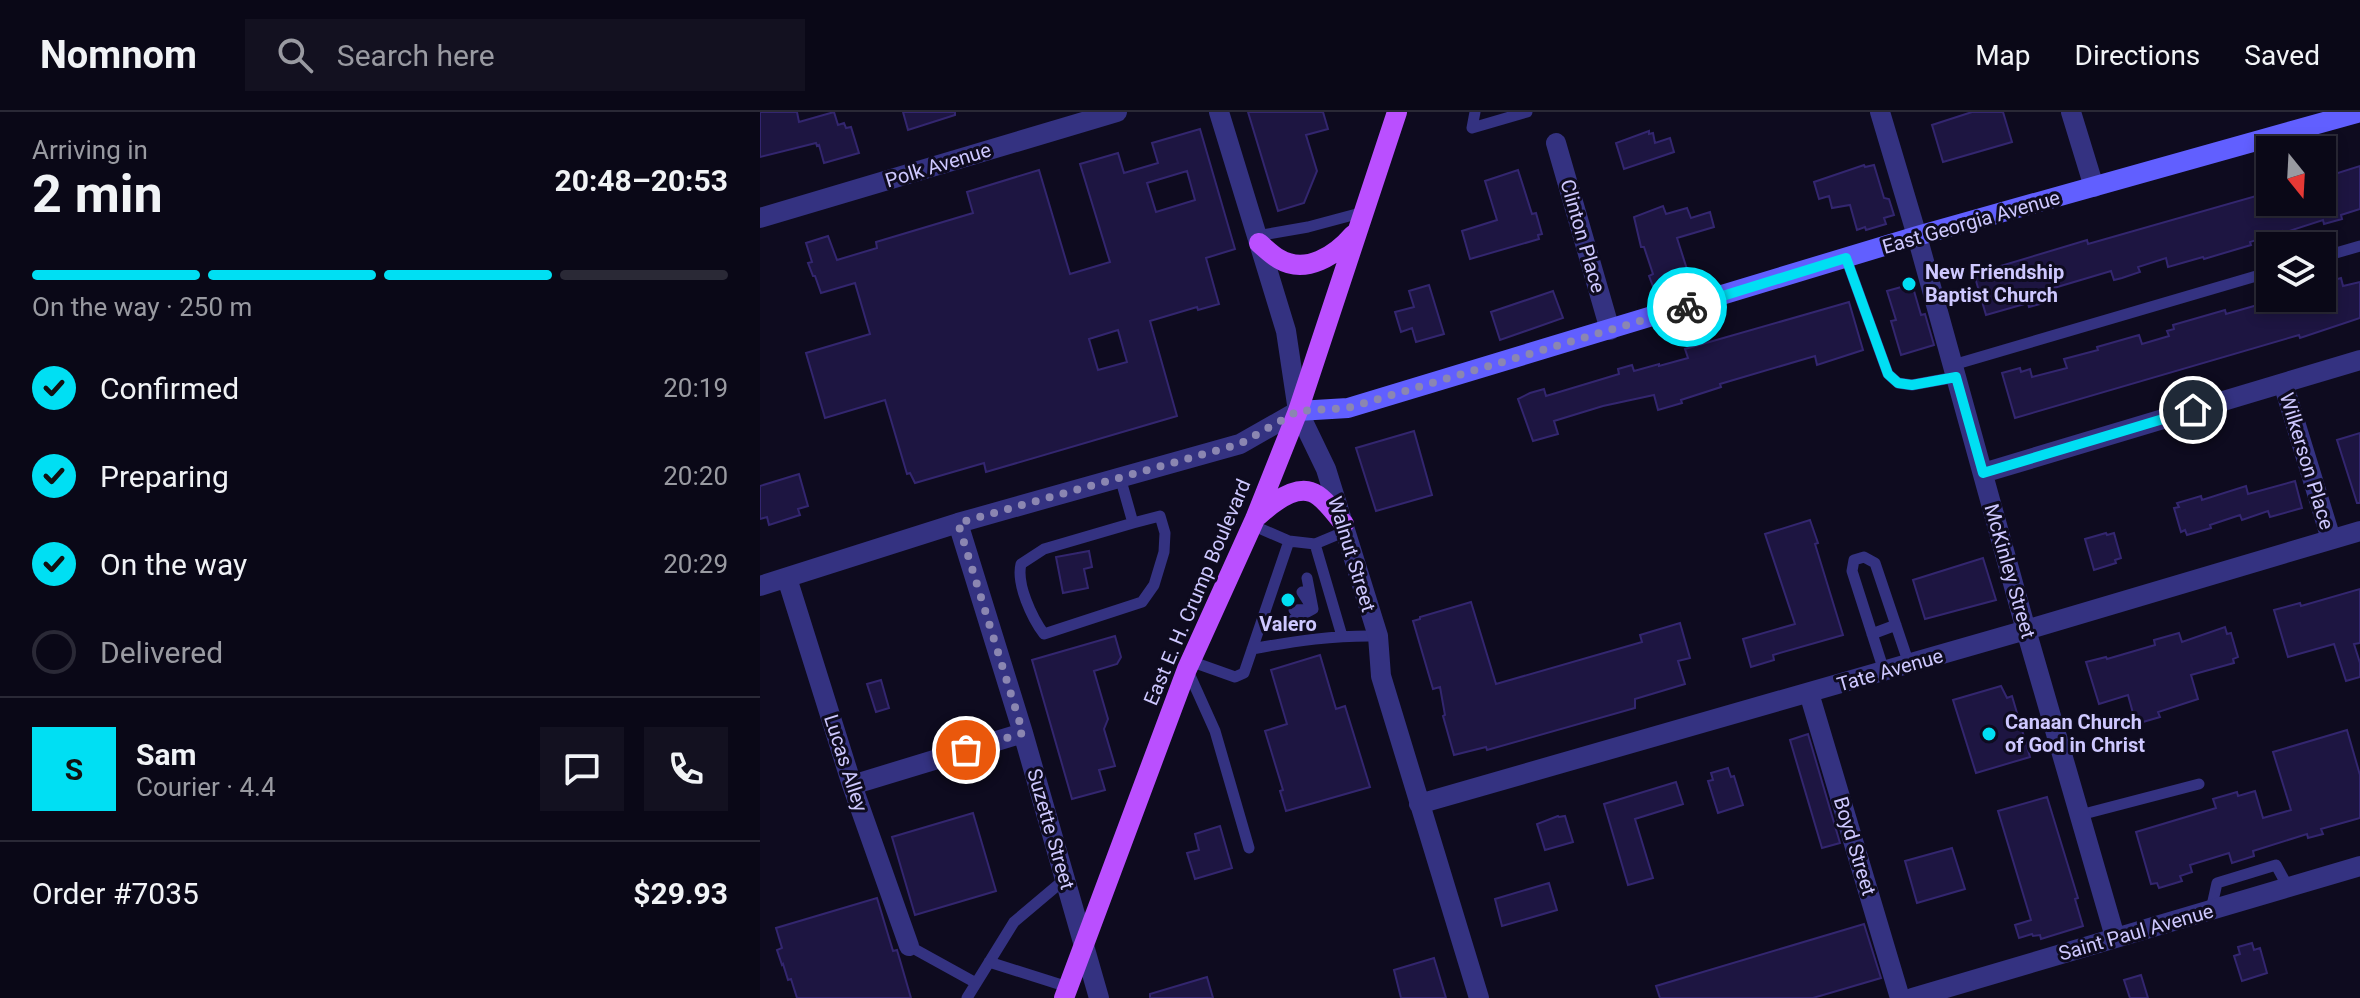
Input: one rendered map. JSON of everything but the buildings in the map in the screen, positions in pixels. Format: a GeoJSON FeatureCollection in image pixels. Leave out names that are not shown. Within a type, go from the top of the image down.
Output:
{"type":"FeatureCollection","features":[{"type":"Feature","properties":{"kind":"main road","name":"East E. H. Crump Boulevard"},"geometry":{"type":"LineString","coordinates":[[1066,993],[1188,665],[1254,522],[1298,411],[1397,112]]}},
{"type":"Feature","properties":{"kind":"main road"},"geometry":{"type":"LineString","coordinates":[[1258,239],[1280,260],[1295,265],[1313,263],[1339,251],[1361,221]]}},
{"type":"Feature","properties":{"kind":"main road"},"geometry":{"type":"LineString","coordinates":[[1254,522],[1269,505],[1303,491],[1320,497],[1345,527]]}},
{"type":"Feature","properties":{"kind":"street","name":"Polk Avenue"},"geometry":{"type":"LineString","coordinates":[[760,218],[1117,112]]}},
{"type":"Feature","properties":{"kind":"street","name":"Walnut Street"},"geometry":{"type":"LineString","coordinates":[[1219,112],[1286,331],[1298,411],[1326,469],[1345,527],[1378,636],[1381,676],[1479,998]]}},
{"type":"Feature","properties":{"kind":"street","name":"McKinley Street"},"geometry":{"type":"LineString","coordinates":[[1880,112],[2115,937]]}},
{"type":"Feature","properties":{"kind":"street"},"geometry":{"type":"LineString","coordinates":[[2071,112],[2094,187]]}},
{"type":"Feature","properties":{"kind":"street","name":"East Georgia Avenue"},"geometry":{"type":"LineString","coordinates":[[760,586],[958,523],[1240,444],[1298,411],[1348,408],[1917,236],[2360,112]]}},
{"type":"Feature","properties":{"kind":"street","name":"Clinton Place"},"geometry":{"type":"LineString","coordinates":[[1556,143],[1610,330]]}},
{"type":"Feature","properties":{"kind":"street"},"geometry":{"type":"LineString","coordinates":[[1983,473],[2360,360]]}},
{"type":"Feature","properties":{"kind":"street","name":"Wilkerson Place"},"geometry":{"type":"LineString","coordinates":[[2283,383],[2331,539]]}},
{"type":"Feature","properties":{"kind":"street","name":"Suzette Street"},"geometry":{"type":"LineString","coordinates":[[958,523],[1023,733],[1099,998]]}},
{"type":"Feature","properties":{"kind":"street","name":"Tate Avenue"},"geometry":{"type":"LineString","coordinates":[[1419,804],[2360,531]]}},
{"type":"Feature","properties":{"kind":"street","name":"Lucas Alley"},"geometry":{"type":"LineString","coordinates":[[787,578],[852,785],[909,946]]}},
{"type":"Feature","properties":{"kind":"street","name":"Boyd Street"},"geometry":{"type":"LineString","coordinates":[[1809,693],[1900,998]]}},
{"type":"Feature","properties":{"kind":"street"},"geometry":{"type":"LineString","coordinates":[[852,785],[1023,733]]}},
{"type":"Feature","properties":{"kind":"street","name":"Saint Paul Avenue"},"geometry":{"type":"LineString","coordinates":[[1912,998],[2360,866]]}},
{"type":"Feature","properties":{"kind":"lane"},"geometry":{"type":"LineString","coordinates":[[1475,112],[1472,128],[1527,112]]}},
{"type":"Feature","properties":{"kind":"lane"},"geometry":{"type":"LineString","coordinates":[[1258,239],[1308,227],[1361,221]]}},
{"type":"Feature","properties":{"kind":"lane"},"geometry":{"type":"LineString","coordinates":[[2336,253],[2360,246]]}},
{"type":"Feature","properties":{"kind":"lane"},"geometry":{"type":"LineString","coordinates":[[1846,258],[1888,374],[1898,383],[1912,385],[2256,276]]}},
{"type":"Feature","properties":{"kind":"lane"},"geometry":{"type":"LineString","coordinates":[[1120,477],[1133,523]]}},
{"type":"Feature","properties":{"kind":"lane"},"geometry":{"type":"LineString","coordinates":[[1160,516],[1165,533],[1164,552],[1154,585],[1142,602],[1044,634],[1033,620],[1019,574],[1021,564],[1044,549],[1133,523],[1160,516]]}},
{"type":"Feature","properties":{"kind":"lane"},"geometry":{"type":"LineString","coordinates":[[1254,522],[1289,541],[1315,544],[1345,527]]}},
{"type":"Feature","properties":{"kind":"lane"},"geometry":{"type":"LineString","coordinates":[[1188,665],[1235,677],[1244,673],[1284,569],[1289,541]]}},
{"type":"Feature","properties":{"kind":"lane"},"geometry":{"type":"LineString","coordinates":[[1315,544],[1342,636]]}},
{"type":"Feature","properties":{"kind":"lane"},"geometry":{"type":"LineString","coordinates":[[1884,671],[1852,571],[1854,560],[1864,557],[1875,563],[1909,664]]}},
{"type":"Feature","properties":{"kind":"lane"},"geometry":{"type":"LineString","coordinates":[[1307,578],[1313,609]]}},
{"type":"Feature","properties":{"kind":"lane"},"geometry":{"type":"LineString","coordinates":[[1302,592],[1313,609]]}},
{"type":"Feature","properties":{"kind":"lane"},"geometry":{"type":"LineString","coordinates":[[1294,610],[1333,606]]}},
{"type":"Feature","properties":{"kind":"lane"},"geometry":{"type":"LineString","coordinates":[[1287,623],[1313,609]]}},
{"type":"Feature","properties":{"kind":"lane"},"geometry":{"type":"LineString","coordinates":[[1872,634],[1896,625]]}},
{"type":"Feature","properties":{"kind":"lane"},"geometry":{"type":"LineString","coordinates":[[1252,649],[1306,639],[1378,636]]}},
{"type":"Feature","properties":{"kind":"lane"},"geometry":{"type":"LineString","coordinates":[[1188,665],[1215,731],[1249,848]]}},
{"type":"Feature","properties":{"kind":"lane"},"geometry":{"type":"LineString","coordinates":[[2080,815],[2199,784]]}},
{"type":"Feature","properties":{"kind":"lane"},"geometry":{"type":"LineString","coordinates":[[967,998],[1014,922],[1065,879]]}},
{"type":"Feature","properties":{"kind":"lane"},"geometry":{"type":"LineString","coordinates":[[909,946],[976,983]]}},
{"type":"Feature","properties":{"kind":"lane"},"geometry":{"type":"LineString","coordinates":[[989,962],[1066,993]]}},
{"type":"Feature","properties":{"kind":"way so far"},"geometry":{"type":"LineString","coordinates":[[966,750],[1023,733],[958,523],[1240,444],[1298,411],[1348,408],[1687,307]]}},
{"type":"Feature","properties":{"kind":"place","name":"New Friendship Baptist Church"},"geometry":{"type":"Point","coordinates":[1909,284]}},
{"type":"Feature","properties":{"kind":"place","name":"Valero"},"geometry":{"type":"Point","coordinates":[1288,600]}},
{"type":"Feature","properties":{"kind":"place","name":"Canaan Church of God in Christ"},"geometry":{"type":"Point","coordinates":[1989,734]}},
{"type":"Feature","properties":{"kind":"route"},"geometry":{"type":"LineString","coordinates":[[1687,307],[1846,258],[1888,374],[1898,383],[1912,385],[1956,377],[1983,473],[2193,410]]}}]}
